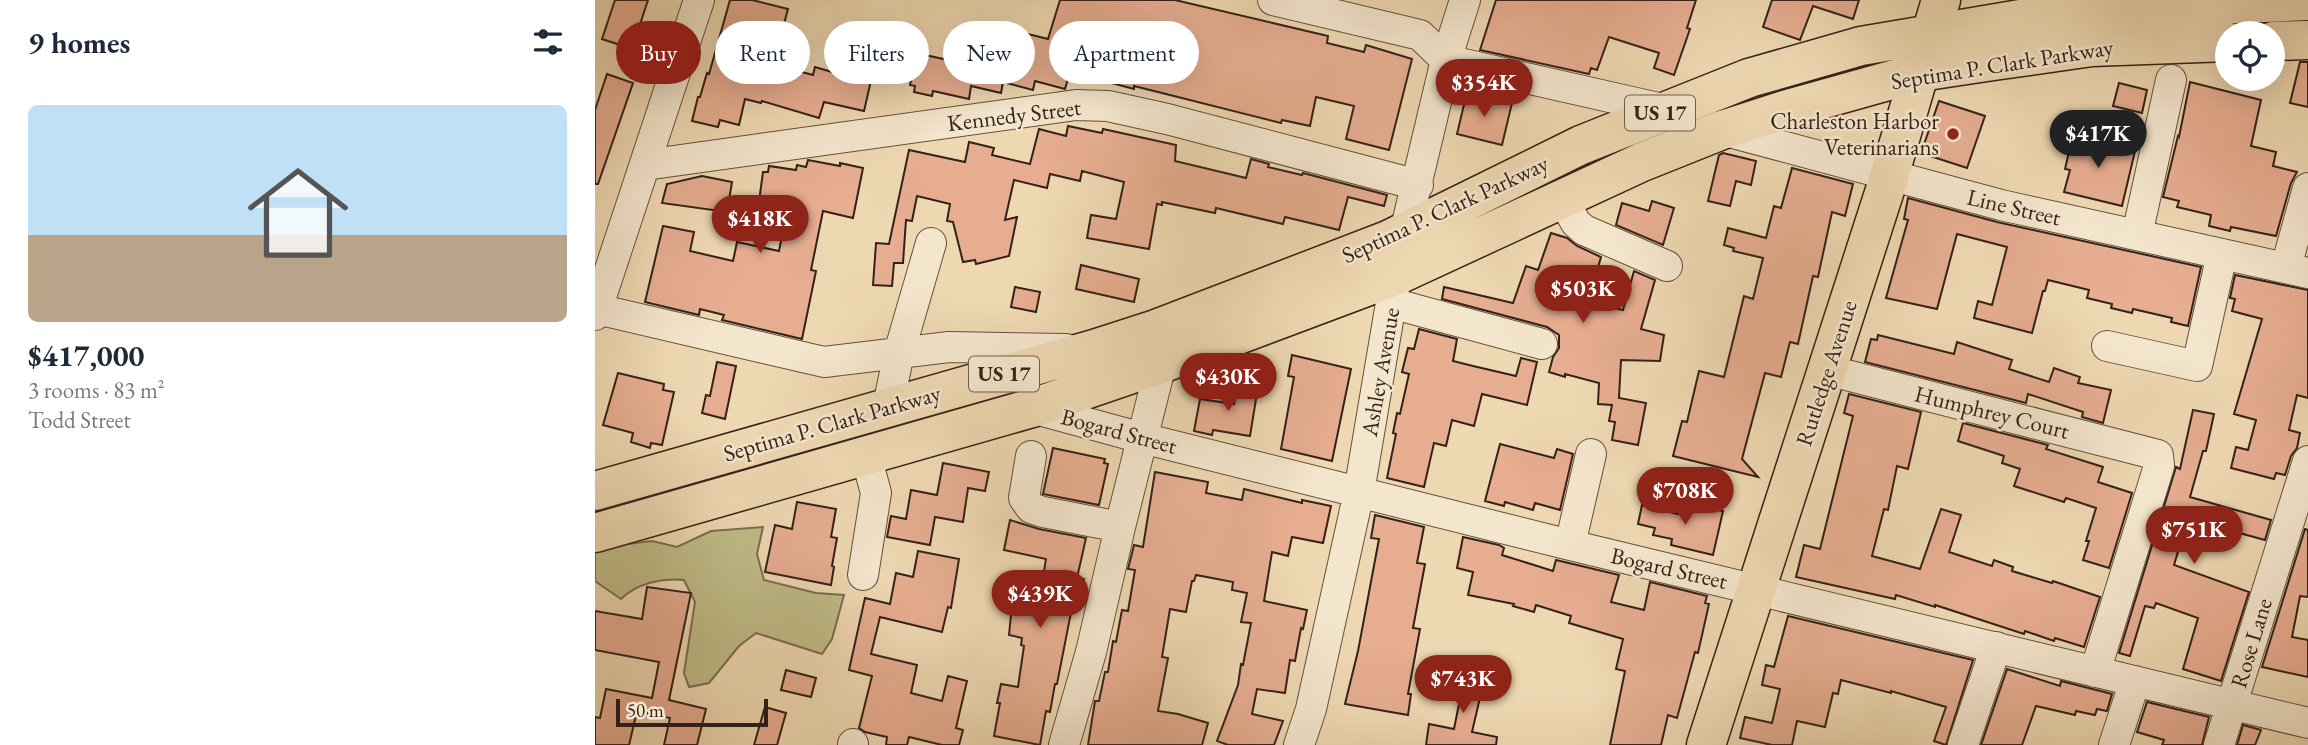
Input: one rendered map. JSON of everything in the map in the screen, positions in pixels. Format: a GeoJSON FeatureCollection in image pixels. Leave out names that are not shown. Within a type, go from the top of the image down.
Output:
{"type":"FeatureCollection","features":[{"type":"Feature","properties":{"kind":"main road","name":"Septima P. Clark Parkway"},"geometry":{"type":"LineString","coordinates":[[595,491],[1156,329],[1405,232],[1514,176],[1667,110],[1761,75],[1861,46],[1936,17],[2026,18],[2101,11],[2308,1]]}},
{"type":"Feature","properties":{"kind":"main road","name":"Rutledge Avenue"},"geometry":{"type":"LineString","coordinates":[[1706,745],[1889,176],[1936,17]]}},
{"type":"Feature","properties":{"kind":"main road"},"geometry":{"type":"LineString","coordinates":[[2285,41],[2308,40]]}},
{"type":"Feature","properties":{"kind":"main road","name":"Septima P. Clark Parkway"},"geometry":{"type":"LineString","coordinates":[[595,533],[1032,408],[1394,289],[1562,198],[1722,130],[1806,103],[1920,72],[2092,47],[2215,42]]}},
{"type":"Feature","properties":{"kind":"street"},"geometry":{"type":"LineString","coordinates":[[699,0],[596,312],[824,362],[949,347],[1094,349]]}},
{"type":"Feature","properties":{"kind":"street"},"geometry":{"type":"LineString","coordinates":[[1273,0],[1420,34],[1446,60],[1667,110]]}},
{"type":"Feature","properties":{"kind":"street","name":"Ashley Avenue"},"geometry":{"type":"LineString","coordinates":[[1299,745],[1311,709],[1359,492],[1405,232],[1446,60],[1465,0]]}},
{"type":"Feature","properties":{"kind":"street"},"geometry":{"type":"LineString","coordinates":[[2137,235],[2171,80]]}},
{"type":"Feature","properties":{"kind":"street","name":"Kennedy Street"},"geometry":{"type":"LineString","coordinates":[[645,165],[1062,107],[1108,106],[1418,185]]}},
{"type":"Feature","properties":{"kind":"street","name":"Line Street"},"geometry":{"type":"LineString","coordinates":[[1722,130],[2001,205],[2297,270]]}},
{"type":"Feature","properties":{"kind":"street"},"geometry":{"type":"LineString","coordinates":[[2297,270],[2308,188]]}},
{"type":"Feature","properties":{"kind":"street"},"geometry":{"type":"LineString","coordinates":[[1562,198],[1576,223],[1584,230],[1667,266]]}},
{"type":"Feature","properties":{"kind":"street"},"geometry":{"type":"LineString","coordinates":[[888,406],[899,353],[931,243]]}},
{"type":"Feature","properties":{"kind":"street"},"geometry":{"type":"LineString","coordinates":[[2107,346],[2197,366],[2222,254]]}},
{"type":"Feature","properties":{"kind":"street"},"geometry":{"type":"LineString","coordinates":[[1394,289],[1542,344]]}},
{"type":"Feature","properties":{"kind":"street"},"geometry":{"type":"LineString","coordinates":[[1064,745],[1091,652],[1161,364]]}},
{"type":"Feature","properties":{"kind":"street","name":"Humphrey Court"},"geometry":{"type":"LineString","coordinates":[[1827,370],[2158,455],[2159,466],[2095,672]]}},
{"type":"Feature","properties":{"kind":"street","name":"Bogard Street"},"geometry":{"type":"LineString","coordinates":[[1032,408],[1570,545],[2308,723]]}},
{"type":"Feature","properties":{"kind":"street"},"geometry":{"type":"LineString","coordinates":[[1570,545],[1591,454]]}},
{"type":"Feature","properties":{"kind":"street"},"geometry":{"type":"LineString","coordinates":[[863,575],[876,493],[866,456]]}},
{"type":"Feature","properties":{"kind":"street"},"geometry":{"type":"LineString","coordinates":[[1031,456],[1024,498],[1031,508],[1120,527]]}},
{"type":"Feature","properties":{"kind":"street","name":"Rose Lane"},"geometry":{"type":"LineString","coordinates":[[2219,745],[2308,461]]}},
{"type":"Feature","properties":{"kind":"street"},"geometry":{"type":"LineString","coordinates":[[1963,745],[1996,647]]}},
{"type":"Feature","properties":{"kind":"street"},"geometry":{"type":"LineString","coordinates":[[2114,745],[2135,681]]}},
{"type":"Feature","properties":{"kind":"shaded area"},"geometry":{"type":"Polygon","coordinates":[[[763,527],[757,554],[764,580],[816,593],[844,595],[832,639],[822,654],[756,633],[739,646],[709,683],[689,687],[684,673],[695,602],[684,580],[650,583],[621,599],[595,581],[595,548],[652,541],[677,547],[711,531],[763,527]]]}},
{"type":"Feature","properties":{"kind":"building"},"geometry":{"type":"Polygon","coordinates":[[[615,0],[648,0],[641,21],[616,21],[616,44],[602,39],[615,0]]]}},
{"type":"Feature","properties":{"kind":"building"},"geometry":{"type":"Polygon","coordinates":[[[730,0],[752,0],[788,9],[785,21],[724,21],[730,0]]]}},
{"type":"Feature","properties":{"kind":"building"},"geometry":{"type":"Polygon","coordinates":[[[1060,0],[1175,0],[1328,36],[1327,43],[1364,52],[1366,45],[1412,59],[1389,150],[1346,139],[1354,106],[1316,97],[1310,126],[1282,120],[1281,123],[1134,86],[1134,89],[1115,84],[1199,84],[1199,21],[1054,21],[1060,0]]]}},
{"type":"Feature","properties":{"kind":"building"},"geometry":{"type":"Polygon","coordinates":[[[1496,0],[1696,0],[1687,28],[1690,29],[1674,75],[1654,68],[1659,53],[1609,37],[1597,70],[1591,68],[1589,74],[1480,50],[1496,0]]]}},
{"type":"Feature","properties":{"kind":"building"},"geometry":{"type":"Polygon","coordinates":[[[1772,0],[1859,0],[1853,19],[1813,6],[1800,40],[1763,27],[1772,0]]]}},
{"type":"Feature","properties":{"kind":"building"},"geometry":{"type":"Polygon","coordinates":[[[1035,36],[1048,39],[1049,36],[1049,84],[1066,84],[1065,89],[1035,81],[1035,36]]]}},
{"type":"Feature","properties":{"kind":"building"},"geometry":{"type":"Polygon","coordinates":[[[715,53],[715,84],[810,84],[810,74],[813,75],[815,67],[824,70],[824,84],[870,84],[864,111],[824,102],[819,118],[762,101],[761,103],[745,99],[739,125],[720,120],[718,127],[692,121],[698,97],[707,73],[709,74],[715,53]]]}},
{"type":"Feature","properties":{"kind":"building"},"geometry":{"type":"Polygon","coordinates":[[[929,56],[943,59],[943,84],[1003,84],[1001,93],[971,86],[969,99],[933,91],[932,96],[914,92],[915,86],[910,84],[929,84],[929,56]]]}},
{"type":"Feature","properties":{"kind":"building"},"geometry":{"type":"Polygon","coordinates":[[[2300,62],[2308,62],[2308,107],[2290,103],[2300,62]]]}},
{"type":"Feature","properties":{"kind":"building"},"geometry":{"type":"Polygon","coordinates":[[[607,74],[616,77],[616,84],[633,84],[598,184],[595,184],[595,110],[607,74]]]}},
{"type":"Feature","properties":{"kind":"building"},"geometry":{"type":"Polygon","coordinates":[[[2190,82],[2215,88],[2215,91],[2261,100],[2251,146],[2276,152],[2273,166],[2297,172],[2291,183],[2276,236],[2231,227],[2230,231],[2209,226],[2211,215],[2177,207],[2179,201],[2163,197],[2190,82]]]}},
{"type":"Feature","properties":{"kind":"building"},"geometry":{"type":"Polygon","coordinates":[[[2119,83],[2147,90],[2142,113],[2113,106],[2119,83]]]}},
{"type":"Feature","properties":{"kind":"building"},"geometry":{"type":"Polygon","coordinates":[[[1010,84],[1034,84],[1033,90],[1010,84]]]}},
{"type":"Feature","properties":{"kind":"building"},"geometry":{"type":"Polygon","coordinates":[[[1467,92],[1512,103],[1502,145],[1457,134],[1467,92]]]}},
{"type":"Feature","properties":{"kind":"building","name":"Charleston Harbor Veterinarians"},"geometry":{"type":"Polygon","coordinates":[[[1939,101],[1985,116],[1967,168],[1921,153],[1939,101]]]}},
{"type":"Feature","properties":{"kind":"building"},"geometry":{"type":"Polygon","coordinates":[[[1068,126],[1102,133],[1103,129],[1176,145],[1175,161],[1246,178],[1251,159],[1269,164],[1268,167],[1302,175],[1303,173],[1387,195],[1384,206],[1348,197],[1339,230],[1285,217],[1283,224],[1216,208],[1215,213],[1162,202],[1162,205],[1157,204],[1149,249],[1087,238],[1091,215],[1116,219],[1124,182],[1082,171],[1080,181],[1050,174],[1047,188],[1014,180],[1005,220],[1017,217],[1009,256],[976,264],[975,260],[963,262],[953,222],[947,221],[950,204],[917,196],[912,221],[906,220],[903,263],[894,263],[892,286],[873,285],[876,243],[889,244],[909,150],[965,162],[969,142],[994,148],[992,155],[1030,164],[1039,129],[1066,136],[1068,126]]]}},
{"type":"Feature","properties":{"kind":"building"},"geometry":{"type":"Polygon","coordinates":[[[2073,135],[2135,151],[2122,206],[2064,192],[2070,170],[2065,169],[2073,135]]]}},
{"type":"Feature","properties":{"kind":"building"},"geometry":{"type":"Polygon","coordinates":[[[1723,153],[1756,161],[1751,185],[1736,181],[1730,206],[1708,201],[1719,155],[1723,153]]]}},
{"type":"Feature","properties":{"kind":"building"},"geometry":{"type":"Polygon","coordinates":[[[808,160],[863,168],[853,218],[823,211],[811,270],[816,271],[802,339],[722,320],[724,315],[700,309],[699,315],[645,302],[663,226],[694,232],[690,251],[733,261],[737,242],[779,251],[785,220],[757,216],[763,172],[768,172],[769,166],[796,170],[797,165],[806,167],[808,160]]]}},
{"type":"Feature","properties":{"kind":"building"},"geometry":{"type":"Polygon","coordinates":[[[1792,168],[1853,184],[1845,216],[1832,212],[1818,277],[1813,276],[1798,344],[1790,342],[1781,377],[1765,373],[1742,459],[1758,477],[1673,456],[1682,421],[1687,422],[1699,371],[1724,377],[1744,296],[1753,299],[1763,258],[1733,251],[1734,248],[1724,245],[1728,228],[1766,238],[1774,206],[1781,208],[1792,168]]]}},
{"type":"Feature","properties":{"kind":"building"},"geometry":{"type":"Polygon","coordinates":[[[702,176],[732,182],[727,212],[662,203],[667,184],[702,176]]]}},
{"type":"Feature","properties":{"kind":"building"},"geometry":{"type":"Polygon","coordinates":[[[1908,198],[1997,222],[2201,267],[2188,326],[2171,322],[2172,318],[2133,309],[2132,313],[2111,308],[2112,304],[2087,298],[2089,290],[2048,280],[2032,333],[1974,318],[1978,301],[1992,305],[2007,247],[1957,234],[1937,309],[1886,298],[1908,220],[1904,219],[1908,198]]]}},
{"type":"Feature","properties":{"kind":"building"},"geometry":{"type":"Polygon","coordinates":[[[1652,201],[1674,208],[1663,245],[1616,225],[1622,203],[1649,211],[1652,201]]]}},
{"type":"Feature","properties":{"kind":"building"},"geometry":{"type":"Polygon","coordinates":[[[1551,233],[1567,238],[1577,246],[1601,257],[1588,302],[1623,310],[1634,271],[1655,280],[1641,329],[1664,335],[1660,361],[1621,360],[1619,398],[1646,403],[1638,445],[1612,440],[1615,422],[1609,421],[1612,405],[1598,404],[1599,383],[1549,372],[1559,348],[1559,335],[1547,327],[1442,299],[1444,287],[1513,303],[1526,266],[1538,270],[1551,233]]]}},
{"type":"Feature","properties":{"kind":"building"},"geometry":{"type":"Polygon","coordinates":[[[1081,265],[1139,279],[1134,302],[1076,289],[1081,265]]]}},
{"type":"Feature","properties":{"kind":"building"},"geometry":{"type":"Polygon","coordinates":[[[2235,275],[2308,290],[2308,398],[2297,395],[2289,430],[2300,433],[2297,448],[2291,456],[2285,475],[2276,473],[2274,479],[2231,468],[2236,447],[2248,450],[2256,420],[2234,414],[2262,319],[2232,311],[2235,299],[2230,298],[2235,275]]]}},
{"type":"Feature","properties":{"kind":"building"},"geometry":{"type":"Polygon","coordinates":[[[1015,287],[1040,292],[1036,312],[1011,307],[1015,287]]]}},
{"type":"Feature","properties":{"kind":"building"},"geometry":{"type":"Polygon","coordinates":[[[1419,329],[1457,339],[1453,361],[1516,376],[1521,358],[1537,362],[1527,405],[1482,394],[1474,426],[1452,420],[1446,446],[1434,443],[1424,487],[1387,478],[1396,434],[1393,433],[1397,413],[1400,414],[1409,374],[1402,372],[1408,348],[1414,349],[1419,329]]]}},
{"type":"Feature","properties":{"kind":"building"},"geometry":{"type":"Polygon","coordinates":[[[1878,335],[1954,354],[1957,342],[2012,360],[2009,369],[2049,382],[2054,368],[2080,377],[2078,383],[2111,390],[2103,423],[2082,417],[2083,412],[2028,394],[2026,403],[1865,362],[1871,339],[1877,340],[1878,335]]]}},
{"type":"Feature","properties":{"kind":"building"},"geometry":{"type":"Polygon","coordinates":[[[1292,355],[1351,369],[1332,461],[1281,449],[1294,377],[1288,376],[1292,355]]]}},
{"type":"Feature","properties":{"kind":"building"},"geometry":{"type":"Polygon","coordinates":[[[717,362],[736,366],[725,419],[702,413],[706,395],[710,396],[717,362]]]}},
{"type":"Feature","properties":{"kind":"building"},"geometry":{"type":"Polygon","coordinates":[[[618,373],[664,384],[663,390],[674,392],[662,445],[651,443],[650,448],[631,442],[633,433],[603,425],[618,373]]]}},
{"type":"Feature","properties":{"kind":"building"},"geometry":{"type":"Polygon","coordinates":[[[1238,383],[1258,387],[1250,436],[1213,430],[1212,435],[1194,431],[1200,399],[1234,404],[1238,383]]]}},
{"type":"Feature","properties":{"kind":"building"},"geometry":{"type":"Polygon","coordinates":[[[1849,394],[1921,412],[1908,469],[1897,466],[1888,510],[1884,509],[1872,556],[1920,569],[1941,509],[1961,515],[1949,552],[1992,566],[1994,560],[2013,567],[2012,571],[2100,597],[2084,647],[2025,631],[2024,634],[1896,595],[1895,599],[1796,577],[1804,545],[1820,549],[1853,416],[1844,413],[1849,394]]]}},
{"type":"Feature","properties":{"kind":"building"},"geometry":{"type":"Polygon","coordinates":[[[2193,410],[2214,414],[2206,451],[2203,451],[2190,497],[2271,520],[2265,540],[2188,519],[2174,565],[2249,592],[2221,681],[2183,669],[2198,618],[2156,603],[2154,608],[2145,606],[2130,656],[2119,653],[2176,467],[2180,469],[2193,410]]]}},
{"type":"Feature","properties":{"kind":"building"},"geometry":{"type":"Polygon","coordinates":[[[1963,423],[2048,445],[2046,449],[2103,467],[2098,482],[2132,493],[2109,568],[2083,560],[2096,508],[2066,498],[2064,502],[2014,486],[2020,469],[2002,463],[2004,456],[1958,441],[1963,423]]]}},
{"type":"Feature","properties":{"kind":"building"},"geometry":{"type":"Polygon","coordinates":[[[1500,444],[1554,458],[1557,449],[1573,454],[1560,510],[1535,503],[1533,510],[1505,502],[1504,506],[1485,501],[1500,444]]]}},
{"type":"Feature","properties":{"kind":"building"},"geometry":{"type":"Polygon","coordinates":[[[1053,448],[1105,459],[1104,463],[1108,464],[1099,505],[1043,494],[1053,448]]]}},
{"type":"Feature","properties":{"kind":"building"},"geometry":{"type":"Polygon","coordinates":[[[943,463],[989,472],[985,491],[968,488],[963,522],[935,517],[930,545],[887,537],[891,516],[906,519],[911,490],[937,495],[943,463]]]}},
{"type":"Feature","properties":{"kind":"building"},"geometry":{"type":"Polygon","coordinates":[[[1155,472],[1208,482],[1206,493],[1242,500],[1244,489],[1302,503],[1302,500],[1331,506],[1323,543],[1292,537],[1288,556],[1272,552],[1264,601],[1307,610],[1295,661],[1290,660],[1285,693],[1257,689],[1252,714],[1283,721],[1274,745],[1228,745],[1217,741],[1238,685],[1251,623],[1241,622],[1247,593],[1232,590],[1233,582],[1196,575],[1192,581],[1186,612],[1170,609],[1162,657],[1168,658],[1158,711],[1208,723],[1202,745],[1088,745],[1095,701],[1099,701],[1105,672],[1108,672],[1122,610],[1128,611],[1135,570],[1128,569],[1134,545],[1143,547],[1155,472]]]}},
{"type":"Feature","properties":{"kind":"building"},"geometry":{"type":"Polygon","coordinates":[[[797,502],[836,509],[831,537],[837,538],[831,585],[765,572],[775,525],[792,529],[797,502]]]}},
{"type":"Feature","properties":{"kind":"building"},"geometry":{"type":"Polygon","coordinates":[[[1642,505],[1678,514],[1680,506],[1703,511],[1704,507],[1723,511],[1713,555],[1671,545],[1672,539],[1653,535],[1655,528],[1638,524],[1642,505]]]}},
{"type":"Feature","properties":{"kind":"building"},"geometry":{"type":"Polygon","coordinates":[[[1375,515],[1424,527],[1417,563],[1425,564],[1413,628],[1420,629],[1408,694],[1411,694],[1408,715],[1345,704],[1379,539],[1371,538],[1375,515]]]}},
{"type":"Feature","properties":{"kind":"building"},"geometry":{"type":"Polygon","coordinates":[[[1010,520],[1086,538],[1077,578],[1084,579],[1080,603],[1073,602],[1057,684],[1050,712],[1046,711],[1040,745],[994,736],[1001,684],[1018,687],[1024,646],[1021,645],[1022,638],[1009,635],[1013,595],[1039,601],[1046,559],[1004,550],[1010,520]]]}},
{"type":"Feature","properties":{"kind":"building"},"geometry":{"type":"Polygon","coordinates":[[[2305,529],[2308,530],[2308,597],[2300,596],[2292,637],[2308,640],[2308,677],[2262,667],[2305,529]]]}},
{"type":"Feature","properties":{"kind":"building"},"geometry":{"type":"Polygon","coordinates":[[[1463,537],[1499,545],[1504,548],[1502,555],[1553,571],[1556,560],[1619,575],[1611,602],[1644,610],[1650,582],[1707,596],[1705,603],[1709,604],[1698,653],[1695,652],[1677,718],[1668,715],[1661,745],[1610,745],[1625,671],[1616,669],[1623,639],[1569,623],[1571,616],[1536,605],[1534,612],[1513,606],[1514,604],[1468,595],[1473,572],[1457,568],[1463,537]]]}},
{"type":"Feature","properties":{"kind":"building"},"geometry":{"type":"Polygon","coordinates":[[[918,551],[959,559],[951,608],[948,607],[942,632],[880,617],[871,654],[917,665],[911,693],[942,701],[948,676],[967,681],[956,728],[963,730],[959,745],[942,745],[909,737],[907,745],[886,745],[887,737],[859,728],[872,676],[849,670],[865,598],[890,604],[896,573],[913,577],[918,551]]]}},
{"type":"Feature","properties":{"kind":"building"},"geometry":{"type":"Polygon","coordinates":[[[647,587],[691,593],[669,700],[706,709],[697,745],[664,745],[670,718],[637,711],[629,745],[595,745],[595,717],[600,718],[606,689],[652,698],[659,662],[595,650],[595,611],[642,619],[647,587]]]}},
{"type":"Feature","properties":{"kind":"building"},"geometry":{"type":"Polygon","coordinates":[[[1788,616],[1973,660],[1946,745],[1934,741],[1946,707],[1841,680],[1838,694],[1833,693],[1825,727],[1797,721],[1792,745],[1772,745],[1740,738],[1745,717],[1772,723],[1780,689],[1762,685],[1766,665],[1774,667],[1788,616]]]}},
{"type":"Feature","properties":{"kind":"building"},"geometry":{"type":"Polygon","coordinates":[[[2007,669],[2060,686],[2061,681],[2112,694],[2107,711],[2097,709],[2095,715],[2076,711],[2075,715],[2036,706],[2022,745],[1981,745],[2007,669]]]}},
{"type":"Feature","properties":{"kind":"building"},"geometry":{"type":"Polygon","coordinates":[[[786,670],[816,678],[811,697],[781,690],[786,670]]]}},
{"type":"Feature","properties":{"kind":"building"},"geometry":{"type":"Polygon","coordinates":[[[1456,670],[1485,676],[1472,732],[1497,737],[1496,745],[1426,745],[1429,724],[1454,729],[1460,699],[1450,697],[1456,670]]]}},
{"type":"Feature","properties":{"kind":"building"},"geometry":{"type":"Polygon","coordinates":[[[2147,702],[2209,717],[2202,745],[2162,745],[2164,740],[2137,732],[2147,702]]]}},
{"type":"Feature","properties":{"kind":"building"},"geometry":{"type":"Polygon","coordinates":[[[765,707],[786,713],[777,745],[754,745],[765,707]]]}},
{"type":"Feature","properties":{"kind":"building"},"geometry":{"type":"Polygon","coordinates":[[[2243,725],[2261,730],[2255,745],[2237,745],[2243,725]]]}},
{"type":"Feature","properties":{"kind":"place","name":"Charleston Harbor Veterinarians"},"geometry":{"type":"Point","coordinates":[1953,134]}}]}
